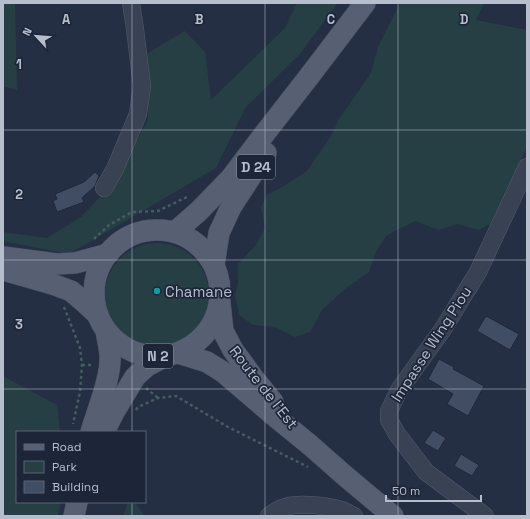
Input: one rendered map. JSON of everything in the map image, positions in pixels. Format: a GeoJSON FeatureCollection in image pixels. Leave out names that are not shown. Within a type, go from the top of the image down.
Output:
{"type":"FeatureCollection","features":[{"type":"Feature","properties":{"kind":"main road","name":"D 24"},"geometry":{"type":"LineString","coordinates":[[174,232],[199,211],[231,178],[365,3]]}},
{"type":"Feature","properties":{"kind":"main road","name":"D 24"},"geometry":{"type":"LineString","coordinates":[[214,265],[219,233],[231,207],[271,144],[311,74]]}},
{"type":"Feature","properties":{"kind":"main road","name":"N 2"},"geometry":{"type":"LineString","coordinates":[[3,270],[71,291],[84,302],[117,342],[132,351],[149,356],[172,355],[193,345],[206,333],[215,318],[220,302],[220,283],[214,265],[204,250],[190,239],[174,232],[156,230],[138,233],[122,241],[108,254],[98,273],[94,294],[102,322]]}},
{"type":"Feature","properties":{"kind":"main road","name":"N 2"},"geometry":{"type":"LineString","coordinates":[[3,257],[57,264],[75,263],[108,254]]}},
{"type":"Feature","properties":{"kind":"main road","name":"Route de l'Est"},"geometry":{"type":"LineString","coordinates":[[220,302],[223,331],[233,350],[255,380],[310,445]]}},
{"type":"Feature","properties":{"kind":"main road"},"geometry":{"type":"LineString","coordinates":[[82,428],[106,382],[110,366],[110,354],[102,322]]}},
{"type":"Feature","properties":{"kind":"main road"},"geometry":{"type":"LineString","coordinates":[[104,431],[135,377],[147,366],[172,355]]}},
{"type":"Feature","properties":{"kind":"main road","name":"Route de l'Est"},"geometry":{"type":"LineString","coordinates":[[172,355],[207,362],[223,372],[393,516]]}},
{"type":"Feature","properties":{"kind":"main road"},"geometry":{"type":"LineString","coordinates":[[74,516],[77,503]]}},
{"type":"Feature","properties":{"kind":"street"},"geometry":{"type":"LineString","coordinates":[[104,188],[115,169],[138,114],[142,86],[131,3]]}},
{"type":"Feature","properties":{"kind":"street","name":"Impasse Wing Piou"},"geometry":{"type":"LineString","coordinates":[[485,516],[426,472],[397,434],[389,420],[388,411],[399,390],[444,329],[478,272],[527,167]]}},
{"type":"Feature","properties":{"kind":"street"},"geometry":{"type":"LineString","coordinates":[[269,516],[274,511],[287,506],[309,504],[324,511],[342,510],[354,516]]}},
{"type":"Feature","properties":{"kind":"path"},"geometry":{"type":"LineString","coordinates":[[90,242],[109,225],[132,212],[158,211],[187,198],[193,192]]}},
{"type":"Feature","properties":{"kind":"path"},"geometry":{"type":"LineString","coordinates":[[66,301],[64,306],[80,348],[82,365],[80,392],[82,428]]}},
{"type":"Feature","properties":{"kind":"path"},"geometry":{"type":"LineString","coordinates":[[134,412],[138,407],[158,398],[176,396],[228,427],[312,469]]}},
{"type":"Feature","properties":{"kind":"green space"},"geometry":{"type":"Polygon","coordinates":[[[3,3],[15,3],[17,90],[3,86],[3,3]]]}},
{"type":"Feature","properties":{"kind":"green space"},"geometry":{"type":"Polygon","coordinates":[[[297,3],[338,3],[299,55],[246,107],[216,168],[69,254],[3,241],[3,232],[47,238],[81,217],[115,181],[148,120],[146,54],[185,31],[205,52],[211,100],[285,28],[297,3]]]}},
{"type":"Feature","properties":{"kind":"green space"},"geometry":{"type":"Polygon","coordinates":[[[400,3],[484,3],[476,20],[527,30],[527,147],[493,222],[479,230],[457,224],[439,230],[415,221],[386,236],[376,252],[369,272],[346,288],[322,310],[310,332],[295,337],[275,327],[253,325],[239,315],[235,295],[238,283],[238,264],[256,245],[265,228],[261,207],[267,195],[307,171],[331,136],[339,119],[371,73],[378,47],[400,3]]]}},
{"type":"Feature","properties":{"kind":"green space"},"geometry":{"type":"Polygon","coordinates":[[[157,243],[177,247],[194,258],[205,275],[209,295],[205,315],[194,332],[177,343],[157,347],[137,343],[120,332],[109,315],[105,295],[109,275],[120,258],[137,247],[157,243]]]}},
{"type":"Feature","properties":{"kind":"green space"},"geometry":{"type":"Polygon","coordinates":[[[3,376],[57,405],[60,431],[16,431],[16,503],[61,503],[58,516],[3,516],[3,376]]]}},
{"type":"Feature","properties":{"kind":"green space"},"geometry":{"type":"Polygon","coordinates":[[[128,503],[136,503],[144,516],[123,516],[128,503]]]}},
{"type":"Feature","properties":{"kind":"building"},"geometry":{"type":"Polygon","coordinates":[[[95,172],[99,176],[95,186],[82,198],[84,202],[57,212],[53,201],[57,199],[55,194],[84,182],[95,172]]]}},
{"type":"Feature","properties":{"kind":"building"},"geometry":{"type":"Polygon","coordinates":[[[486,316],[519,334],[510,350],[477,331],[486,316]]]}},
{"type":"Feature","properties":{"kind":"building"},"geometry":{"type":"Polygon","coordinates":[[[439,359],[454,367],[453,369],[484,386],[468,416],[447,404],[453,394],[428,379],[439,359]]]}},
{"type":"Feature","properties":{"kind":"building"},"geometry":{"type":"Polygon","coordinates":[[[433,430],[446,438],[438,451],[424,443],[433,430]]]}},
{"type":"Feature","properties":{"kind":"building"},"geometry":{"type":"Polygon","coordinates":[[[461,454],[479,465],[472,476],[454,466],[461,454]]]}},
{"type":"Feature","properties":{"kind":"place","name":"Chamane"},"geometry":{"type":"Point","coordinates":[157,291]}}]}
